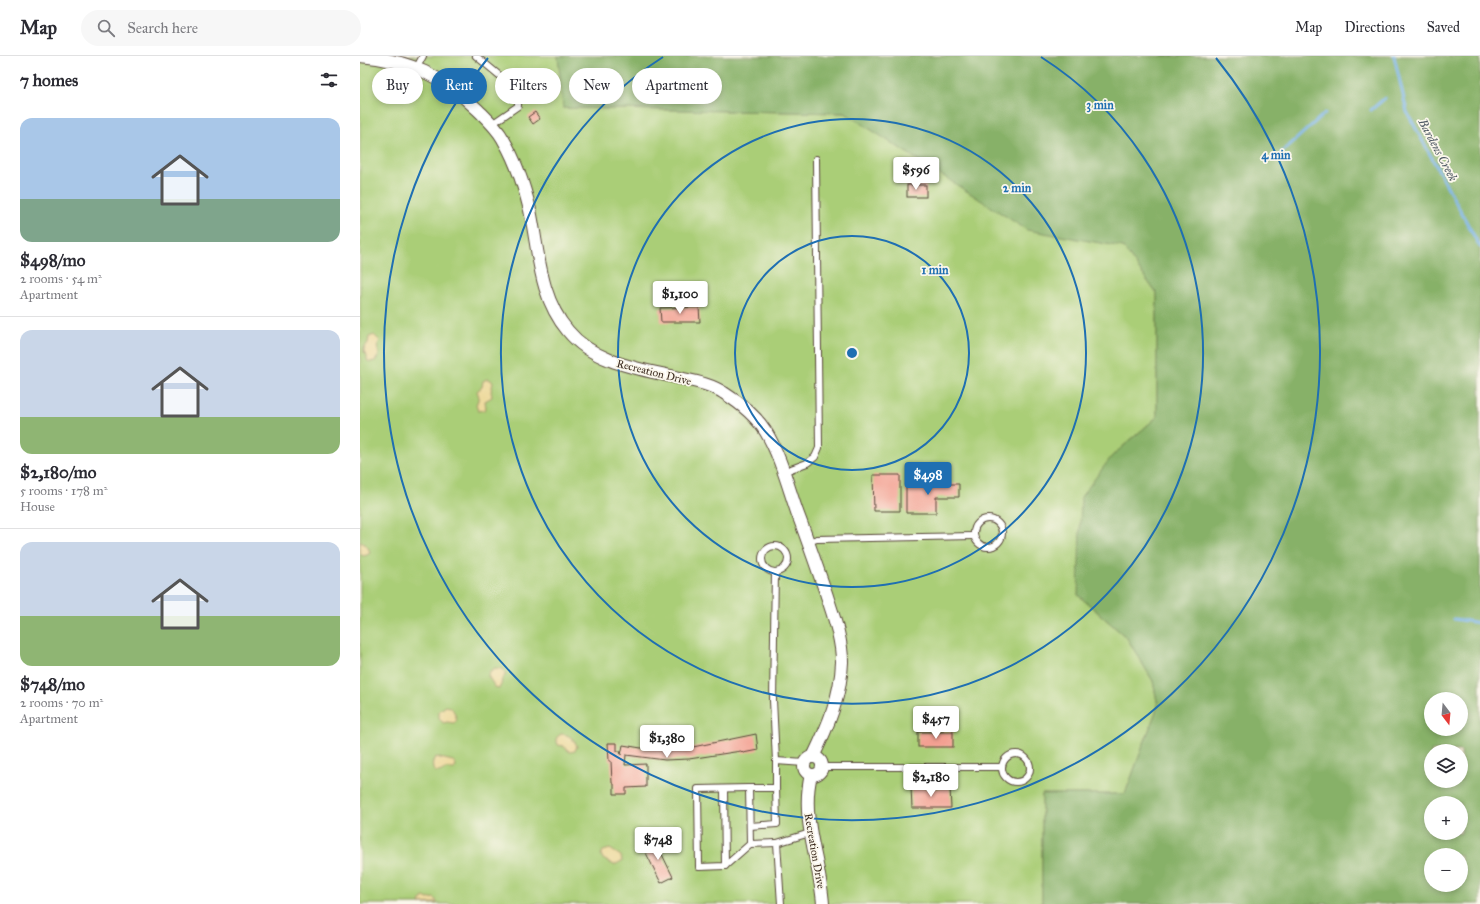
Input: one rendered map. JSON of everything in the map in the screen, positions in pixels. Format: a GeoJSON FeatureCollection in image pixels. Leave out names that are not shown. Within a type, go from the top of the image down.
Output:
{"type":"FeatureCollection","features":[{"type":"Feature","properties":{"kind":"street","name":"Recreation Drive"},"geometry":{"type":"LineString","coordinates":[[360,56],[380,58],[417,67],[447,84],[464,96],[492,124],[502,137],[522,178],[547,295],[553,312],[568,332],[582,346],[600,357],[619,364],[704,384],[722,391],[754,416],[766,431],[783,472],[808,542],[840,639],[842,660],[838,698],[830,719],[809,760]]}},
{"type":"Feature","properties":{"kind":"street"},"geometry":{"type":"LineString","coordinates":[[809,760],[820,760],[822,767],[818,773],[811,775],[805,770],[809,760]]}},
{"type":"Feature","properties":{"kind":"street","name":"Recreation Drive"},"geometry":{"type":"LineString","coordinates":[[811,775],[807,803],[810,833],[819,869],[823,904]]}},
{"type":"Feature","properties":{"kind":"lane"},"geometry":{"type":"LineString","coordinates":[[417,67],[423,56]]}},
{"type":"Feature","properties":{"kind":"lane"},"geometry":{"type":"LineString","coordinates":[[476,56],[505,80],[518,99],[518,106],[492,124]]}},
{"type":"Feature","properties":{"kind":"lane"},"geometry":{"type":"LineString","coordinates":[[783,472],[807,463],[816,457],[819,448],[816,159]]}},
{"type":"Feature","properties":{"kind":"lane"},"geometry":{"type":"LineString","coordinates":[[984,519],[997,522],[1001,529],[1001,538],[991,546],[979,543],[974,536],[975,527],[984,519]]}},
{"type":"Feature","properties":{"kind":"lane"},"geometry":{"type":"LineString","coordinates":[[808,542],[817,539],[974,536]]}},
{"type":"Feature","properties":{"kind":"lane"},"geometry":{"type":"LineString","coordinates":[[774,546],[780,547],[787,556],[785,566],[781,570],[775,572],[765,568],[762,563],[764,552],[768,548],[774,546]]}},
{"type":"Feature","properties":{"kind":"lane"},"geometry":{"type":"LineString","coordinates":[[750,826],[777,824],[773,700],[775,572]]}},
{"type":"Feature","properties":{"kind":"lane"},"geometry":{"type":"LineString","coordinates":[[1017,754],[1021,755],[1027,761],[1029,769],[1023,780],[1014,782],[1006,778],[1002,771],[1002,767],[1008,756],[1017,754]]}},
{"type":"Feature","properties":{"kind":"lane"},"geometry":{"type":"LineString","coordinates":[[776,761],[809,760]]}},
{"type":"Feature","properties":{"kind":"lane"},"geometry":{"type":"LineString","coordinates":[[822,767],[1002,767]]}},
{"type":"Feature","properties":{"kind":"lane"},"geometry":{"type":"LineString","coordinates":[[749,788],[750,844]]}},
{"type":"Feature","properties":{"kind":"lane"},"geometry":{"type":"LineString","coordinates":[[776,788],[698,789],[699,867],[725,866],[750,844],[777,843],[810,833]]}},
{"type":"Feature","properties":{"kind":"lane"},"geometry":{"type":"LineString","coordinates":[[724,789],[725,866]]}},
{"type":"Feature","properties":{"kind":"lane"},"geometry":{"type":"LineString","coordinates":[[777,843],[781,904]]}},
{"type":"Feature","properties":{"kind":"green space"},"geometry":{"type":"Polygon","coordinates":[[[360,56],[559,56],[560,68],[495,68],[495,104],[561,104],[561,77],[564,108],[845,113],[1027,229],[1123,247],[1157,294],[1157,417],[1112,456],[1078,595],[1127,638],[1153,681],[1158,706],[1125,794],[1042,794],[1042,904],[360,904],[360,56]]]}},
{"type":"Feature","properties":{"kind":"green space"},"geometry":{"type":"Polygon","coordinates":[[[558,56],[1480,56],[1480,904],[1042,904],[1042,794],[1125,794],[1158,706],[1153,681],[1127,638],[1078,595],[1081,497],[1112,456],[1157,417],[1157,294],[1123,247],[1027,230],[845,113],[563,108],[561,68],[559,68],[558,56]]]}},
{"type":"Feature","properties":{"kind":"sand"},"geometry":{"type":"Polygon","coordinates":[[[374,335],[380,341],[377,346],[379,355],[375,361],[370,362],[367,360],[367,355],[364,352],[364,348],[368,343],[369,337],[374,335]]]}},
{"type":"Feature","properties":{"kind":"sand"},"geometry":{"type":"Polygon","coordinates":[[[487,379],[491,380],[493,383],[491,391],[492,397],[485,401],[486,408],[484,410],[478,411],[476,405],[479,397],[477,391],[482,387],[483,381],[487,379]]]}},
{"type":"Feature","properties":{"kind":"sand"},"geometry":{"type":"Polygon","coordinates":[[[360,542],[367,546],[370,553],[363,556],[360,553],[360,542]]]}},
{"type":"Feature","properties":{"kind":"sand"},"geometry":{"type":"Polygon","coordinates":[[[495,668],[503,669],[505,672],[505,676],[502,679],[499,688],[495,687],[488,676],[489,672],[495,668]]]}},
{"type":"Feature","properties":{"kind":"sand"},"geometry":{"type":"Polygon","coordinates":[[[446,706],[451,708],[453,711],[457,720],[454,723],[443,723],[439,718],[439,711],[446,706]]]}},
{"type":"Feature","properties":{"kind":"sand"},"geometry":{"type":"Polygon","coordinates":[[[561,734],[569,736],[573,739],[577,746],[575,751],[570,752],[563,746],[558,745],[556,738],[561,734]]]}},
{"type":"Feature","properties":{"kind":"sand"},"geometry":{"type":"Polygon","coordinates":[[[436,757],[453,761],[456,767],[454,769],[447,769],[439,772],[434,771],[433,765],[436,757]]]}},
{"type":"Feature","properties":{"kind":"sand"},"geometry":{"type":"Polygon","coordinates":[[[610,849],[621,856],[622,861],[614,865],[603,859],[601,855],[603,851],[610,849]]]}},
{"type":"Feature","properties":{"kind":"sand"},"geometry":{"type":"Polygon","coordinates":[[[424,897],[428,899],[434,898],[437,903],[420,904],[422,898],[424,897]]]}},
{"type":"Feature","properties":{"kind":"building"},"geometry":{"type":"Polygon","coordinates":[[[535,112],[540,119],[533,124],[528,117],[535,112]]]}},
{"type":"Feature","properties":{"kind":"building"},"geometry":{"type":"Polygon","coordinates":[[[907,185],[926,185],[926,197],[907,197],[907,185]]]}},
{"type":"Feature","properties":{"kind":"building"},"geometry":{"type":"Polygon","coordinates":[[[699,307],[700,322],[661,322],[660,308],[699,307]]]}},
{"type":"Feature","properties":{"kind":"building"},"geometry":{"type":"Polygon","coordinates":[[[873,475],[900,475],[900,511],[874,511],[873,475]]]}},
{"type":"Feature","properties":{"kind":"building"},"geometry":{"type":"Polygon","coordinates":[[[906,484],[959,484],[959,497],[936,497],[936,513],[906,513],[906,484]]]}},
{"type":"Feature","properties":{"kind":"building"},"geometry":{"type":"Polygon","coordinates":[[[918,732],[953,732],[953,747],[918,747],[918,732]]]}},
{"type":"Feature","properties":{"kind":"building"},"geometry":{"type":"Polygon","coordinates":[[[756,734],[758,750],[743,753],[741,751],[689,759],[665,760],[626,755],[625,765],[646,764],[646,787],[626,788],[626,794],[614,794],[608,743],[617,743],[617,751],[620,751],[621,755],[623,745],[641,748],[688,748],[756,734]]]}},
{"type":"Feature","properties":{"kind":"building"},"geometry":{"type":"Polygon","coordinates":[[[911,788],[950,788],[951,808],[912,808],[911,788]]]}},
{"type":"Feature","properties":{"kind":"building"},"geometry":{"type":"Polygon","coordinates":[[[655,840],[673,877],[661,883],[642,845],[655,840]]]}},
{"type":"Feature","properties":{"kind":"waterway","name":"Bardens Creek"},"geometry":{"type":"LineString","coordinates":[[1394,56],[1407,112],[1480,247]]}},
{"type":"Feature","properties":{"kind":"waterway"},"geometry":{"type":"LineString","coordinates":[[1371,110],[1385,98]]}},
{"type":"Feature","properties":{"kind":"waterway"},"geometry":{"type":"LineString","coordinates":[[1281,153],[1325,113]]}},
{"type":"Feature","properties":{"kind":"waterway"},"geometry":{"type":"LineString","coordinates":[[1454,619],[1480,623]]}}]}
